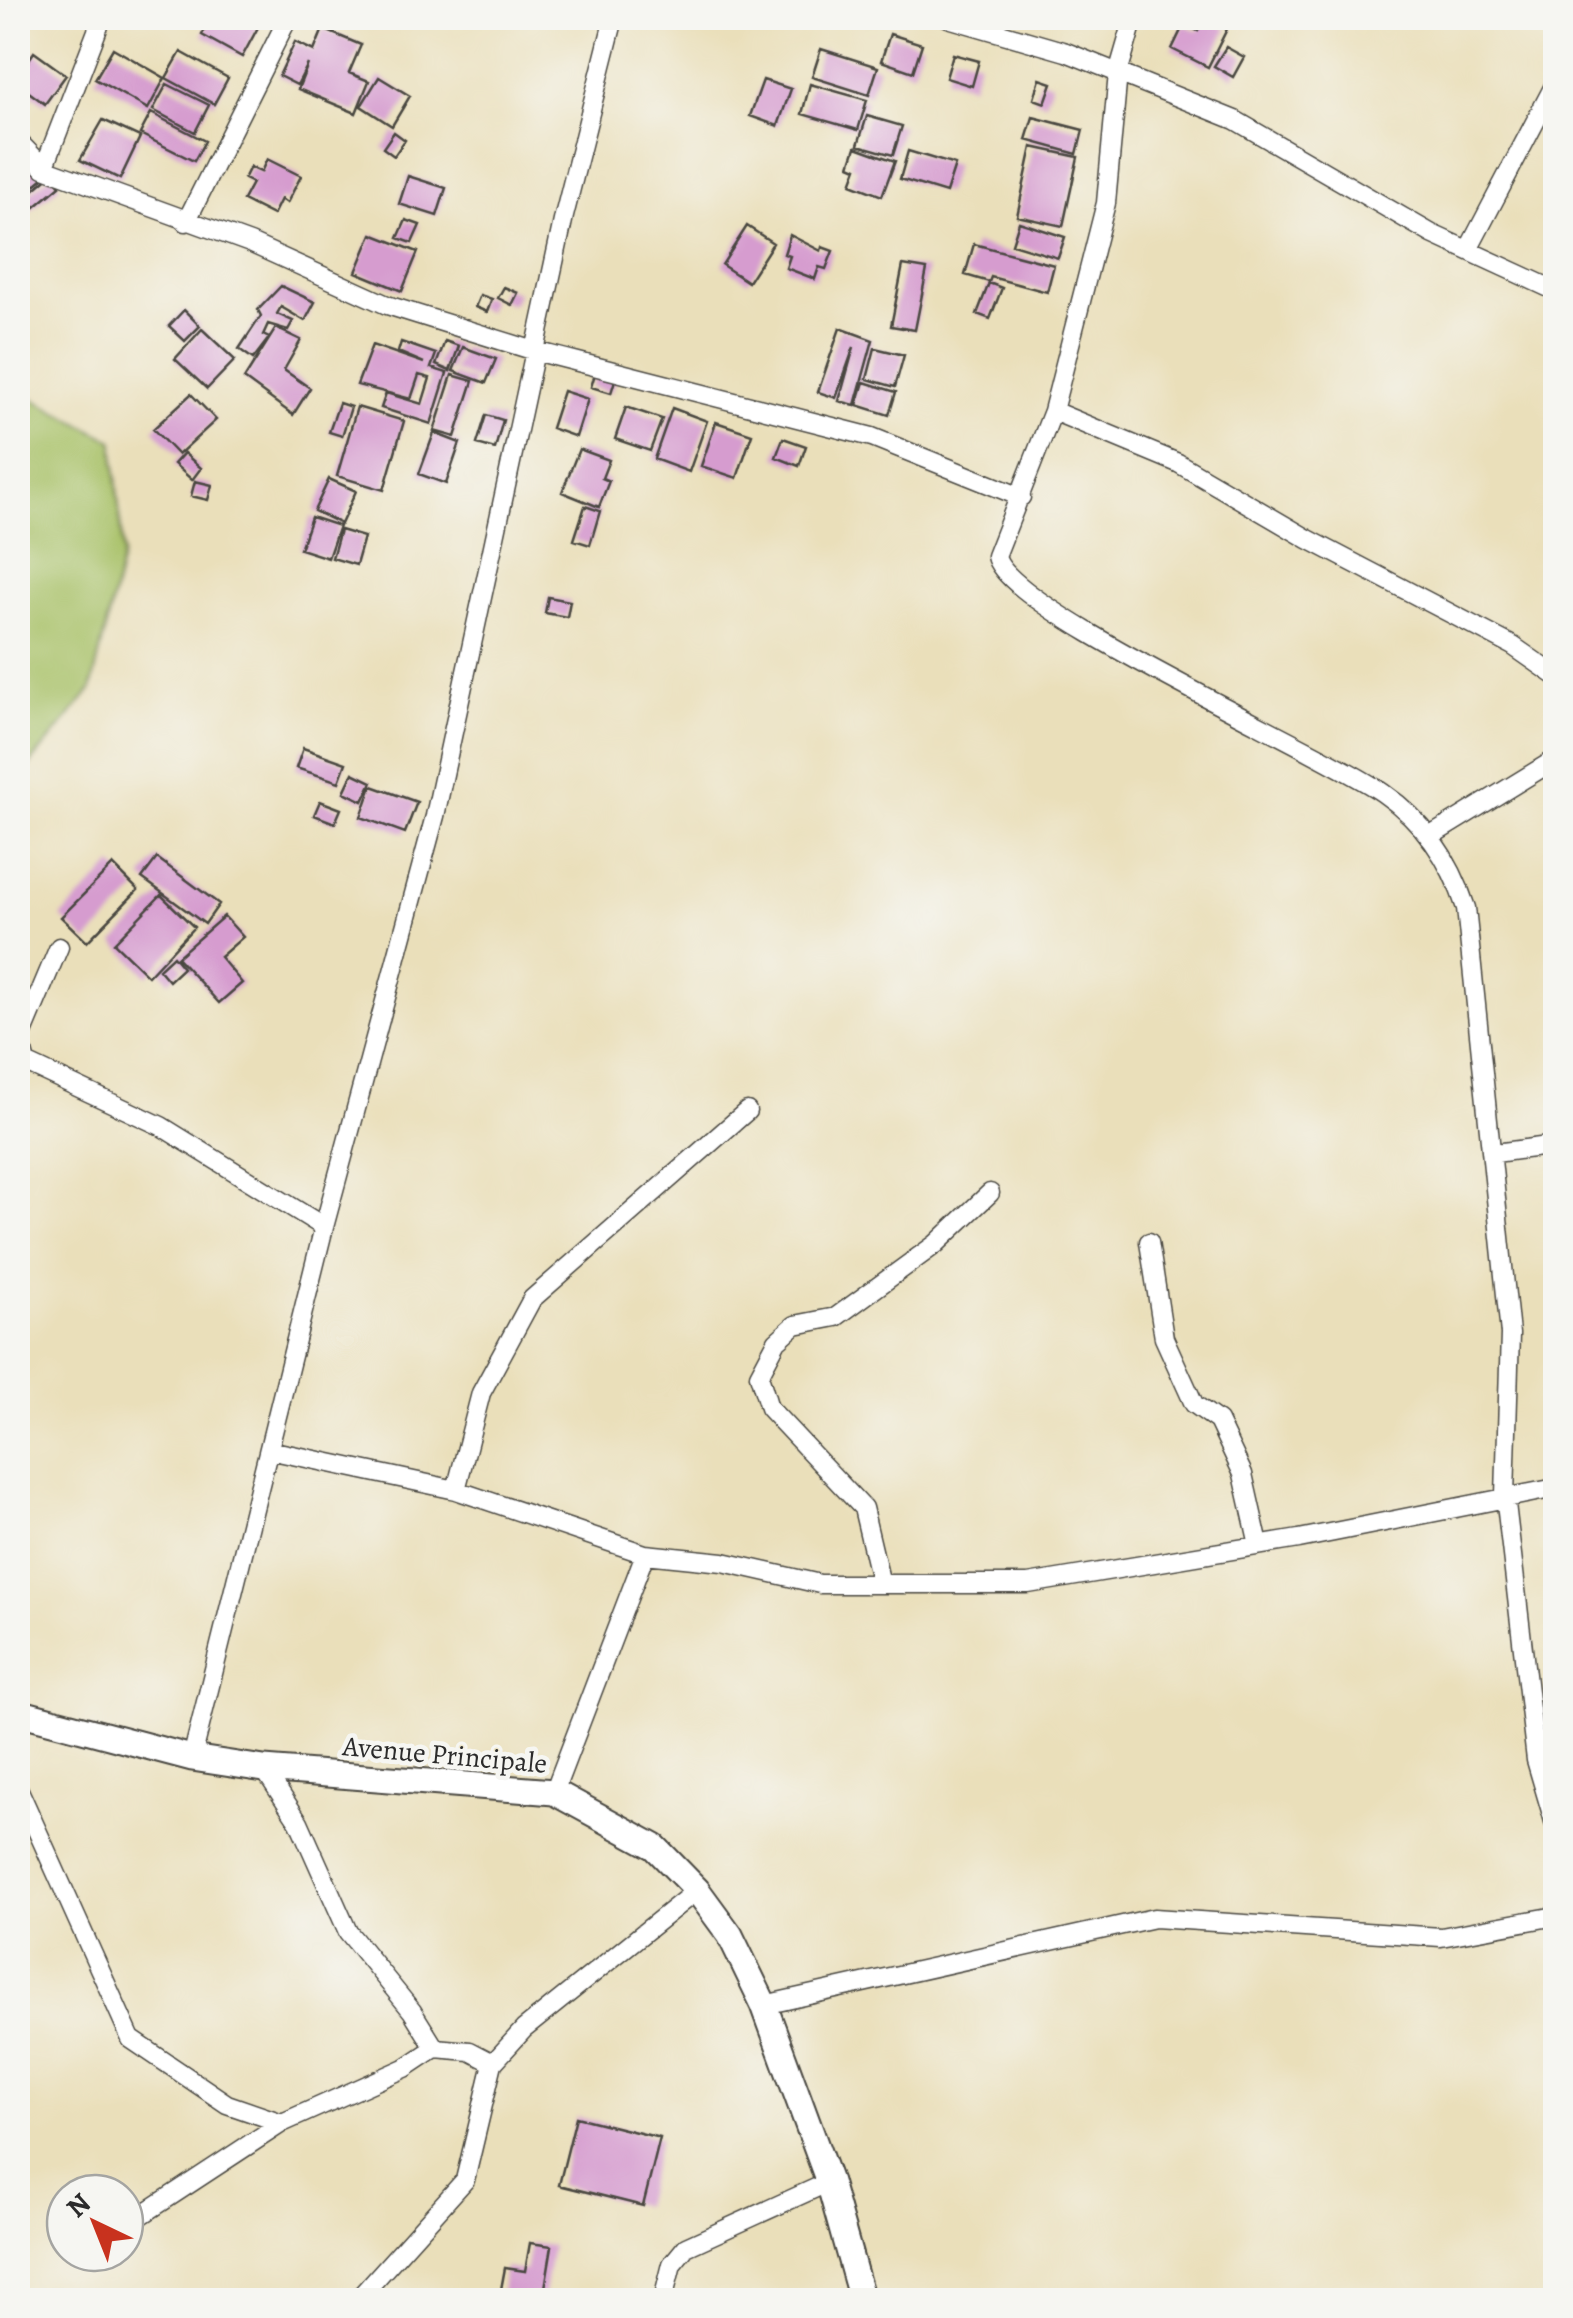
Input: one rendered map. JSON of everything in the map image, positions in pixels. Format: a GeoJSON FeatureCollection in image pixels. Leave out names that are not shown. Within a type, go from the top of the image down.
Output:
{"type":"FeatureCollection","features":[{"type":"Feature","properties":{"kind":"street"},"geometry":{"type":"LineString","coordinates":[[44,168],[102,18]]}},
{"type":"Feature","properties":{"kind":"street"},"geometry":{"type":"LineString","coordinates":[[186,222],[288,18]]}},
{"type":"Feature","properties":{"kind":"street"},"geometry":{"type":"LineString","coordinates":[[192,1758],[324,1227],[434,816],[535,351],[614,18]]}},
{"type":"Feature","properties":{"kind":"street"},"geometry":{"type":"LineString","coordinates":[[948,18],[1066,52],[1235,120],[1468,250],[1556,291]]}},
{"type":"Feature","properties":{"kind":"street"},"geometry":{"type":"LineString","coordinates":[[1134,18],[1118,73],[1106,203],[1053,411],[996,556],[1010,581],[1078,626],[1384,793],[1430,837],[1453,869],[1466,908],[1495,1154],[1510,1334],[1505,1494],[1536,1760],[1556,1828]]}},
{"type":"Feature","properties":{"kind":"street"},"geometry":{"type":"LineString","coordinates":[[1468,250],[1556,82]]}},
{"type":"Feature","properties":{"kind":"street"},"geometry":{"type":"LineString","coordinates":[[18,140],[44,168],[250,244],[387,305],[535,351],[872,437],[1021,497]]}},
{"type":"Feature","properties":{"kind":"street"},"geometry":{"type":"LineString","coordinates":[[1053,411],[1178,463],[1308,539],[1513,646],[1556,676]]}},
{"type":"Feature","properties":{"kind":"street"},"geometry":{"type":"LineString","coordinates":[[1430,837],[1556,759]]}},
{"type":"Feature","properties":{"kind":"street"},"geometry":{"type":"LineString","coordinates":[[59,946],[20,1040],[26,1064],[162,1126],[324,1227]]}},
{"type":"Feature","properties":{"kind":"street"},"geometry":{"type":"LineString","coordinates":[[456,1490],[481,1393],[532,1299],[747,1111]]}},
{"type":"Feature","properties":{"kind":"street"},"geometry":{"type":"LineString","coordinates":[[1495,1154],[1556,1145]]}},
{"type":"Feature","properties":{"kind":"street"},"geometry":{"type":"LineString","coordinates":[[881,1584],[863,1508],[769,1408],[760,1376],[777,1341],[795,1325],[836,1317],[936,1244],[990,1194]]}},
{"type":"Feature","properties":{"kind":"street"},"geometry":{"type":"LineString","coordinates":[[1149,1242],[1164,1338],[1194,1404],[1218,1421],[1243,1474],[1260,1545]]}},
{"type":"Feature","properties":{"kind":"street"},"geometry":{"type":"LineString","coordinates":[[270,1450],[456,1490],[645,1554],[723,1562],[820,1584],[1028,1584],[1260,1545],[1505,1494],[1556,1488]]}},
{"type":"Feature","properties":{"kind":"street"},"geometry":{"type":"LineString","coordinates":[[554,1792],[645,1554]]}},
{"type":"Feature","properties":{"kind":"street","name":"Avenue Principale"},"geometry":{"type":"LineString","coordinates":[[18,1712],[192,1758],[264,1769],[554,1792],[655,1846],[698,1890],[730,1935],[764,2005],[830,2182],[862,2300]]}},
{"type":"Feature","properties":{"kind":"street"},"geometry":{"type":"LineString","coordinates":[[264,1769],[300,1822],[348,1932],[412,2011],[435,2048]]}},
{"type":"Feature","properties":{"kind":"street"},"geometry":{"type":"LineString","coordinates":[[18,1788],[131,2039],[226,2104],[282,2122]]}},
{"type":"Feature","properties":{"kind":"street"},"geometry":{"type":"LineString","coordinates":[[357,2300],[466,2180],[493,2063],[524,2030],[698,1890]]}},
{"type":"Feature","properties":{"kind":"street"},"geometry":{"type":"LineString","coordinates":[[764,2005],[1154,1918],[1441,1936],[1556,1916]]}},
{"type":"Feature","properties":{"kind":"street"},"geometry":{"type":"LineString","coordinates":[[145,2213],[282,2122],[405,2068],[435,2048],[470,2051],[493,2063]]}},
{"type":"Feature","properties":{"kind":"street"},"geometry":{"type":"LineString","coordinates":[[663,2300],[672,2264],[686,2247],[830,2182]]}},
{"type":"Feature","properties":{"kind":"green space"},"geometry":{"type":"Polygon","coordinates":[[[18,391],[113,441],[123,554],[91,690],[18,779],[18,391]]]}},
{"type":"Feature","properties":{"kind":"building"},"geometry":{"type":"Polygon","coordinates":[[[211,18],[263,18],[242,57],[202,35],[211,18]]]}},
{"type":"Feature","properties":{"kind":"building"},"geometry":{"type":"Polygon","coordinates":[[[1204,18],[1227,29],[1208,67],[1172,49],[1184,24],[1198,31],[1204,18]]]}},
{"type":"Feature","properties":{"kind":"building"},"geometry":{"type":"Polygon","coordinates":[[[323,29],[361,45],[349,73],[369,81],[356,113],[298,89],[308,64],[297,85],[279,76],[295,42],[314,51],[323,29]]]}},
{"type":"Feature","properties":{"kind":"building"},"geometry":{"type":"Polygon","coordinates":[[[890,34],[922,44],[913,72],[881,61],[890,34]]]}},
{"type":"Feature","properties":{"kind":"building"},"geometry":{"type":"Polygon","coordinates":[[[1226,47],[1244,57],[1233,77],[1214,66],[1226,47]]]}},
{"type":"Feature","properties":{"kind":"building"},"geometry":{"type":"Polygon","coordinates":[[[113,48],[165,78],[148,109],[95,79],[113,48]]]}},
{"type":"Feature","properties":{"kind":"building"},"geometry":{"type":"Polygon","coordinates":[[[821,49],[878,67],[869,95],[812,77],[821,49]]]}},
{"type":"Feature","properties":{"kind":"building"},"geometry":{"type":"Polygon","coordinates":[[[34,52],[66,75],[45,104],[18,84],[18,76],[34,52]]]}},
{"type":"Feature","properties":{"kind":"building"},"geometry":{"type":"Polygon","coordinates":[[[181,52],[228,78],[214,104],[166,78],[181,52]]]}},
{"type":"Feature","properties":{"kind":"building"},"geometry":{"type":"Polygon","coordinates":[[[953,54],[979,61],[972,86],[946,78],[953,54]]]}},
{"type":"Feature","properties":{"kind":"building"},"geometry":{"type":"Polygon","coordinates":[[[379,77],[410,96],[392,126],[361,106],[379,77]]]}},
{"type":"Feature","properties":{"kind":"building"},"geometry":{"type":"Polygon","coordinates":[[[1040,79],[1052,83],[1045,103],[1034,99],[1040,79]]]}},
{"type":"Feature","properties":{"kind":"building"},"geometry":{"type":"Polygon","coordinates":[[[763,80],[791,89],[778,126],[750,116],[763,80]]]}},
{"type":"Feature","properties":{"kind":"building"},"geometry":{"type":"Polygon","coordinates":[[[167,84],[209,105],[195,132],[153,110],[167,84]]]}},
{"type":"Feature","properties":{"kind":"building"},"geometry":{"type":"Polygon","coordinates":[[[810,84],[867,100],[858,130],[802,114],[810,84]]]}},
{"type":"Feature","properties":{"kind":"building"},"geometry":{"type":"Polygon","coordinates":[[[151,113],[205,141],[194,161],[140,134],[151,113]]]}},
{"type":"Feature","properties":{"kind":"building"},"geometry":{"type":"Polygon","coordinates":[[[867,116],[902,126],[893,155],[858,145],[867,116]]]}},
{"type":"Feature","properties":{"kind":"building"},"geometry":{"type":"Polygon","coordinates":[[[1033,117],[1083,130],[1077,154],[1026,140],[1033,117]]]}},
{"type":"Feature","properties":{"kind":"building"},"geometry":{"type":"Polygon","coordinates":[[[103,120],[140,137],[120,179],[80,160],[103,120]]]}},
{"type":"Feature","properties":{"kind":"building"},"geometry":{"type":"Polygon","coordinates":[[[394,132],[405,140],[394,156],[383,148],[394,132]]]}},
{"type":"Feature","properties":{"kind":"building"},"geometry":{"type":"Polygon","coordinates":[[[856,147],[895,161],[882,196],[851,184],[857,168],[850,165],[856,147]]]}},
{"type":"Feature","properties":{"kind":"building"},"geometry":{"type":"Polygon","coordinates":[[[1032,147],[1078,157],[1063,226],[1017,216],[1032,147]]]}},
{"type":"Feature","properties":{"kind":"building"},"geometry":{"type":"Polygon","coordinates":[[[908,151],[955,165],[946,193],[900,179],[908,151]]]}},
{"type":"Feature","properties":{"kind":"building"},"geometry":{"type":"Polygon","coordinates":[[[23,154],[43,178],[18,199],[18,158],[23,154]]]}},
{"type":"Feature","properties":{"kind":"building"},"geometry":{"type":"Polygon","coordinates":[[[267,159],[301,176],[287,203],[281,199],[273,215],[243,200],[252,183],[244,179],[250,167],[261,172],[267,159]]]}},
{"type":"Feature","properties":{"kind":"building"},"geometry":{"type":"Polygon","coordinates":[[[51,175],[60,186],[18,221],[18,203],[51,175]]]}},
{"type":"Feature","properties":{"kind":"building"},"geometry":{"type":"Polygon","coordinates":[[[408,176],[446,188],[437,216],[399,204],[408,176]]]}},
{"type":"Feature","properties":{"kind":"building"},"geometry":{"type":"Polygon","coordinates":[[[406,220],[420,225],[412,243],[398,238],[406,220]]]}},
{"type":"Feature","properties":{"kind":"building"},"geometry":{"type":"Polygon","coordinates":[[[1019,222],[1065,237],[1058,258],[1012,244],[1019,222]]]}},
{"type":"Feature","properties":{"kind":"building"},"geometry":{"type":"Polygon","coordinates":[[[747,226],[773,243],[748,282],[722,265],[747,226]]]}},
{"type":"Feature","properties":{"kind":"building"},"geometry":{"type":"Polygon","coordinates":[[[372,234],[418,252],[402,291],[356,272],[372,234]]]}},
{"type":"Feature","properties":{"kind":"building"},"geometry":{"type":"Polygon","coordinates":[[[790,235],[821,251],[822,247],[833,251],[826,269],[819,267],[815,279],[786,268],[790,256],[784,254],[790,235]]]}},
{"type":"Feature","properties":{"kind":"building"},"geometry":{"type":"Polygon","coordinates":[[[974,244],[1054,265],[1047,292],[991,277],[989,282],[965,275],[974,244]]]}},
{"type":"Feature","properties":{"kind":"building"},"geometry":{"type":"Polygon","coordinates":[[[903,265],[927,269],[915,330],[891,326],[903,265]]]}},
{"type":"Feature","properties":{"kind":"building"},"geometry":{"type":"Polygon","coordinates":[[[989,283],[1002,288],[990,319],[977,314],[989,283]]]}},
{"type":"Feature","properties":{"kind":"building"},"geometry":{"type":"Polygon","coordinates":[[[281,286],[315,302],[305,321],[281,307],[277,314],[293,321],[288,330],[268,324],[263,335],[269,338],[253,359],[239,349],[261,316],[258,310],[281,286]]]}},
{"type":"Feature","properties":{"kind":"building"},"geometry":{"type":"Polygon","coordinates":[[[504,287],[518,293],[512,305],[498,298],[504,287]]]}},
{"type":"Feature","properties":{"kind":"building"},"geometry":{"type":"Polygon","coordinates":[[[480,295],[492,299],[487,312],[475,307],[480,295]]]}},
{"type":"Feature","properties":{"kind":"building"},"geometry":{"type":"Polygon","coordinates":[[[184,310],[200,326],[185,341],[169,326],[184,310]]]}},
{"type":"Feature","properties":{"kind":"building"},"geometry":{"type":"Polygon","coordinates":[[[276,328],[301,340],[284,370],[310,388],[293,415],[244,379],[276,328]]]}},
{"type":"Feature","properties":{"kind":"building"},"geometry":{"type":"Polygon","coordinates":[[[840,328],[873,340],[855,405],[839,401],[854,347],[836,398],[818,392],[840,328]]]}},
{"type":"Feature","properties":{"kind":"building"},"geometry":{"type":"Polygon","coordinates":[[[202,329],[235,360],[207,389],[175,359],[202,329]]]}},
{"type":"Feature","properties":{"kind":"building"},"geometry":{"type":"Polygon","coordinates":[[[445,341],[459,346],[450,371],[436,365],[445,341]]]}},
{"type":"Feature","properties":{"kind":"building"},"geometry":{"type":"Polygon","coordinates":[[[401,342],[436,354],[431,368],[447,373],[431,424],[381,408],[386,393],[422,404],[430,378],[419,375],[411,399],[357,385],[372,345],[424,363],[398,352],[401,342]]]}},
{"type":"Feature","properties":{"kind":"building"},"geometry":{"type":"Polygon","coordinates":[[[463,347],[496,359],[486,383],[453,371],[463,347]]]}},
{"type":"Feature","properties":{"kind":"building"},"geometry":{"type":"Polygon","coordinates":[[[875,348],[904,355],[895,387],[867,379],[875,348]]]}},
{"type":"Feature","properties":{"kind":"building"},"geometry":{"type":"Polygon","coordinates":[[[595,374],[615,380],[611,393],[591,387],[595,374]]]}},
{"type":"Feature","properties":{"kind":"building"},"geometry":{"type":"Polygon","coordinates":[[[452,375],[473,381],[455,437],[434,431],[452,375]]]}},
{"type":"Feature","properties":{"kind":"building"},"geometry":{"type":"Polygon","coordinates":[[[864,382],[896,392],[889,415],[857,405],[864,382]]]}},
{"type":"Feature","properties":{"kind":"building"},"geometry":{"type":"Polygon","coordinates":[[[563,391],[588,399],[576,437],[551,428],[563,391]]]}},
{"type":"Feature","properties":{"kind":"building"},"geometry":{"type":"Polygon","coordinates":[[[191,394],[216,420],[178,455],[153,429],[191,394]]]}},
{"type":"Feature","properties":{"kind":"building"},"geometry":{"type":"Polygon","coordinates":[[[339,403],[351,407],[342,436],[329,432],[339,403]]]}},
{"type":"Feature","properties":{"kind":"building"},"geometry":{"type":"Polygon","coordinates":[[[357,407],[404,421],[384,490],[337,476],[357,407]]]}},
{"type":"Feature","properties":{"kind":"building"},"geometry":{"type":"Polygon","coordinates":[[[626,407],[662,419],[650,451],[615,439],[626,407]]]}},
{"type":"Feature","properties":{"kind":"building"},"geometry":{"type":"Polygon","coordinates":[[[672,408],[707,421],[689,472],[654,459],[672,408]]]}},
{"type":"Feature","properties":{"kind":"building"},"geometry":{"type":"Polygon","coordinates":[[[486,415],[503,420],[495,449],[477,444],[486,415]]]}},
{"type":"Feature","properties":{"kind":"building"},"geometry":{"type":"Polygon","coordinates":[[[716,422],[752,434],[737,478],[701,466],[716,422]]]}},
{"type":"Feature","properties":{"kind":"building"},"geometry":{"type":"Polygon","coordinates":[[[434,433],[460,443],[446,484],[419,474],[434,433]]]}},
{"type":"Feature","properties":{"kind":"building"},"geometry":{"type":"Polygon","coordinates":[[[783,438],[806,446],[799,466],[776,457],[783,438]]]}},
{"type":"Feature","properties":{"kind":"building"},"geometry":{"type":"Polygon","coordinates":[[[579,449],[609,460],[602,478],[609,481],[599,507],[562,492],[579,449]]]}},
{"type":"Feature","properties":{"kind":"building"},"geometry":{"type":"Polygon","coordinates":[[[184,453],[201,468],[192,480],[174,464],[184,453]]]}},
{"type":"Feature","properties":{"kind":"building"},"geometry":{"type":"Polygon","coordinates":[[[329,479],[356,491],[341,524],[314,511],[329,479]]]}},
{"type":"Feature","properties":{"kind":"building"},"geometry":{"type":"Polygon","coordinates":[[[195,481],[212,485],[208,500],[191,496],[195,481]]]}},
{"type":"Feature","properties":{"kind":"building"},"geometry":{"type":"Polygon","coordinates":[[[585,506],[600,511],[590,545],[574,540],[585,506]]]}},
{"type":"Feature","properties":{"kind":"building"},"geometry":{"type":"Polygon","coordinates":[[[311,517],[339,526],[328,558],[300,549],[311,517]]]}},
{"type":"Feature","properties":{"kind":"building"},"geometry":{"type":"Polygon","coordinates":[[[340,530],[364,537],[356,565],[332,558],[340,530]]]}},
{"type":"Feature","properties":{"kind":"building"},"geometry":{"type":"Polygon","coordinates":[[[548,597],[570,601],[567,617],[545,613],[548,597]]]}},
{"type":"Feature","properties":{"kind":"building"},"geometry":{"type":"Polygon","coordinates":[[[303,748],[346,763],[339,782],[296,768],[303,748]]]}},
{"type":"Feature","properties":{"kind":"building"},"geometry":{"type":"Polygon","coordinates":[[[353,773],[372,782],[363,801],[344,792],[353,773]]]}},
{"type":"Feature","properties":{"kind":"building"},"geometry":{"type":"Polygon","coordinates":[[[372,786],[417,802],[405,833],[361,817],[372,786]]]}},
{"type":"Feature","properties":{"kind":"building"},"geometry":{"type":"Polygon","coordinates":[[[320,801],[341,809],[335,823],[314,815],[320,801]]]}},
{"type":"Feature","properties":{"kind":"building"},"geometry":{"type":"Polygon","coordinates":[[[157,858],[219,904],[205,924],[142,878],[157,858]]]}},
{"type":"Feature","properties":{"kind":"building"},"geometry":{"type":"Polygon","coordinates":[[[113,865],[138,890],[87,942],[61,917],[113,865]]]}},
{"type":"Feature","properties":{"kind":"building"},"geometry":{"type":"Polygon","coordinates":[[[161,895],[194,927],[148,976],[114,943],[161,895]]]}},
{"type":"Feature","properties":{"kind":"building"},"geometry":{"type":"Polygon","coordinates":[[[224,916],[243,937],[220,957],[242,983],[219,1003],[177,957],[224,916]]]}},
{"type":"Feature","properties":{"kind":"building"},"geometry":{"type":"Polygon","coordinates":[[[173,956],[183,968],[169,981],[159,969],[173,956]]]}},
{"type":"Feature","properties":{"kind":"building"},"geometry":{"type":"Polygon","coordinates":[[[576,2117],[660,2138],[643,2206],[559,2185],[576,2117]]]}},
{"type":"Feature","properties":{"kind":"building"},"geometry":{"type":"Polygon","coordinates":[[[530,2243],[552,2246],[543,2300],[499,2300],[505,2268],[525,2271],[530,2243]]]}}]}
